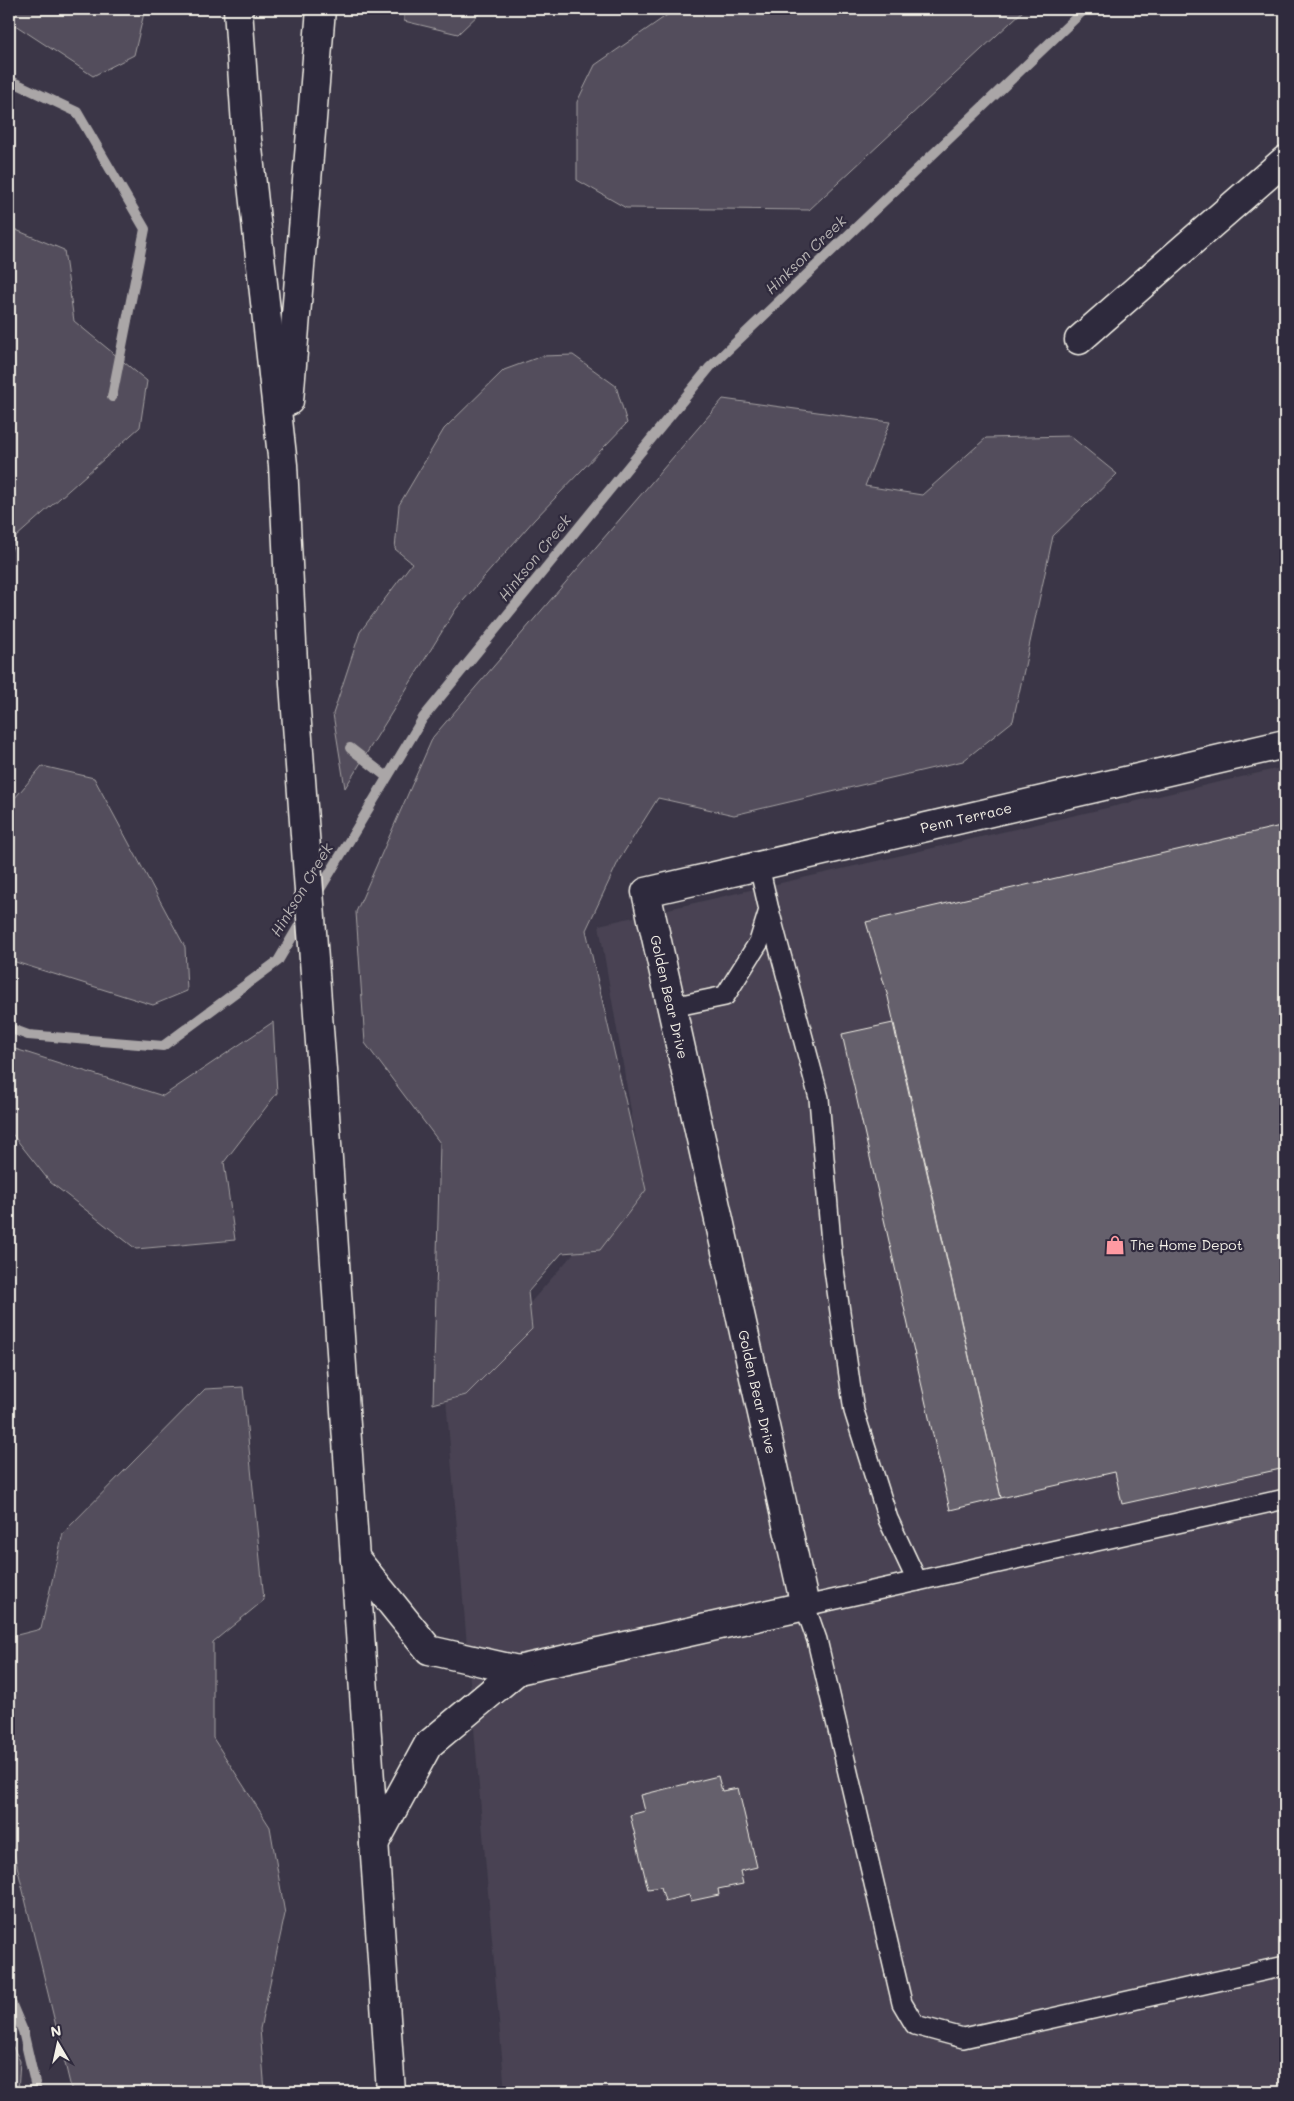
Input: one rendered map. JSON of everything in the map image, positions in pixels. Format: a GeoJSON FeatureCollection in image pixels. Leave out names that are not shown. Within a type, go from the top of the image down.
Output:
{"type":"FeatureCollection","features":[{"type":"Feature","properties":{"kind":"main road"},"geometry":{"type":"LineString","coordinates":[[238,9],[247,139],[284,464],[294,682],[391,2092]]}},
{"type":"Feature","properties":{"kind":"main road"},"geometry":{"type":"LineString","coordinates":[[284,464],[320,9]]}},
{"type":"Feature","properties":{"kind":"main road"},"geometry":{"type":"LineString","coordinates":[[1079,340],[1285,160]]}},
{"type":"Feature","properties":{"kind":"main road","name":"Penn Terrace"},"geometry":{"type":"LineString","coordinates":[[646,892],[1285,744]]}},
{"type":"Feature","properties":{"kind":"main road","name":"Golden Bear Drive"},"geometry":{"type":"LineString","coordinates":[[646,892],[805,1606]]}},
{"type":"Feature","properties":{"kind":"main road"},"geometry":{"type":"LineString","coordinates":[[355,1558],[429,1650],[518,1670],[805,1606]]}},
{"type":"Feature","properties":{"kind":"main road"},"geometry":{"type":"LineString","coordinates":[[374,1844],[428,1745],[518,1670]]}},
{"type":"Feature","properties":{"kind":"lane"},"geometry":{"type":"LineString","coordinates":[[759,866],[819,1098],[832,1255],[854,1410],[888,1520],[917,1580]]}},
{"type":"Feature","properties":{"kind":"lane"},"geometry":{"type":"LineString","coordinates":[[672,1007],[725,996],[759,942],[769,910]]}},
{"type":"Feature","properties":{"kind":"lane"},"geometry":{"type":"LineString","coordinates":[[1285,1499],[805,1606],[817,1640],[902,2003],[915,2025],[963,2038],[1285,1966]]}},
{"type":"Feature","properties":{"kind":"shaded area"},"geometry":{"type":"Polygon","coordinates":[[[9,9],[145,9],[134,55],[93,76],[9,21],[9,9]]]}},
{"type":"Feature","properties":{"kind":"shaded area"},"geometry":{"type":"Polygon","coordinates":[[[404,9],[484,9],[458,34],[404,21],[404,9]]]}},
{"type":"Feature","properties":{"kind":"shaded area"},"geometry":{"type":"Polygon","coordinates":[[[676,9],[1025,9],[809,210],[626,208],[577,180],[577,102],[595,65],[676,9]]]}},
{"type":"Feature","properties":{"kind":"shaded area"},"geometry":{"type":"Polygon","coordinates":[[[9,227],[64,250],[74,321],[147,381],[140,427],[16,537],[9,556],[9,227]]]}},
{"type":"Feature","properties":{"kind":"shaded area"},"geometry":{"type":"Polygon","coordinates":[[[573,355],[616,386],[627,423],[534,520],[456,609],[345,788],[333,714],[360,632],[412,563],[395,549],[399,505],[444,429],[504,370],[542,356],[573,355]]]}},
{"type":"Feature","properties":{"kind":"shaded area"},"geometry":{"type":"Polygon","coordinates":[[[723,399],[890,422],[865,486],[922,495],[986,438],[1070,436],[1117,474],[1053,536],[1013,721],[963,761],[734,815],[658,798],[619,860],[586,930],[646,1190],[600,1250],[562,1253],[528,1292],[532,1329],[466,1395],[433,1404],[440,1143],[365,1043],[356,912],[433,737],[723,399]]]}},
{"type":"Feature","properties":{"kind":"shaded area"},"geometry":{"type":"Polygon","coordinates":[[[42,766],[94,778],[185,947],[187,991],[153,1005],[9,960],[9,805],[42,766]]]}},
{"type":"Feature","properties":{"kind":"shaded area"},"geometry":{"type":"Polygon","coordinates":[[[1285,767],[1285,2092],[505,2092],[446,1399],[642,1175],[599,925],[1285,767]]]}},
{"type":"Feature","properties":{"kind":"shaded area"},"geometry":{"type":"Polygon","coordinates":[[[273,1022],[277,1093],[224,1162],[235,1240],[136,1249],[50,1182],[9,1130],[9,1047],[163,1096],[273,1022]]]}},
{"type":"Feature","properties":{"kind":"shaded area"},"geometry":{"type":"Polygon","coordinates":[[[243,1387],[264,1600],[213,1642],[213,1738],[270,1827],[285,1914],[260,2029],[265,2092],[72,2092],[9,1833],[9,1637],[41,1629],[63,1533],[205,1389],[243,1387]]]}},
{"type":"Feature","properties":{"kind":"shaded area"},"geometry":{"type":"Polygon","coordinates":[[[9,2039],[20,2061],[18,2092],[9,2092],[9,2039]]]}},
{"type":"Feature","properties":{"kind":"building","name":"The Home Depot"},"geometry":{"type":"Polygon","coordinates":[[[1285,825],[1285,1468],[1122,1504],[1115,1472],[1001,1498],[888,997],[866,922],[1285,825]]]}},
{"type":"Feature","properties":{"kind":"building"},"geometry":{"type":"Polygon","coordinates":[[[893,1023],[1001,1498],[950,1510],[842,1034],[893,1023]]]}},
{"type":"Feature","properties":{"kind":"building"},"geometry":{"type":"Polygon","coordinates":[[[718,1776],[722,1791],[738,1788],[757,1867],[740,1871],[743,1884],[718,1889],[719,1895],[691,1901],[689,1895],[665,1901],[661,1887],[648,1889],[630,1815],[645,1811],[641,1795],[718,1776]]]}},
{"type":"Feature","properties":{"kind":"waterway","name":"Hinkson Creek"},"geometry":{"type":"LineString","coordinates":[[316,896],[423,718],[710,367],[1085,9]]}},
{"type":"Feature","properties":{"kind":"waterway"},"geometry":{"type":"LineString","coordinates":[[9,80],[77,112],[145,229],[112,397]]}},
{"type":"Feature","properties":{"kind":"waterway"},"geometry":{"type":"LineString","coordinates":[[350,748],[387,777]]}},
{"type":"Feature","properties":{"kind":"waterway","name":"Hinkson Creek"},"geometry":{"type":"LineString","coordinates":[[9,1028],[28,1035],[163,1046],[278,961],[304,917]]}},
{"type":"Feature","properties":{"kind":"waterway","name":"Hinkson Creek"},"geometry":{"type":"LineString","coordinates":[[9,1998],[23,2031],[37,2092]]}},
{"type":"Feature","properties":{"kind":"place","name":"The Home Depot"},"geometry":{"type":"Point","coordinates":[1115,1245]}}]}
